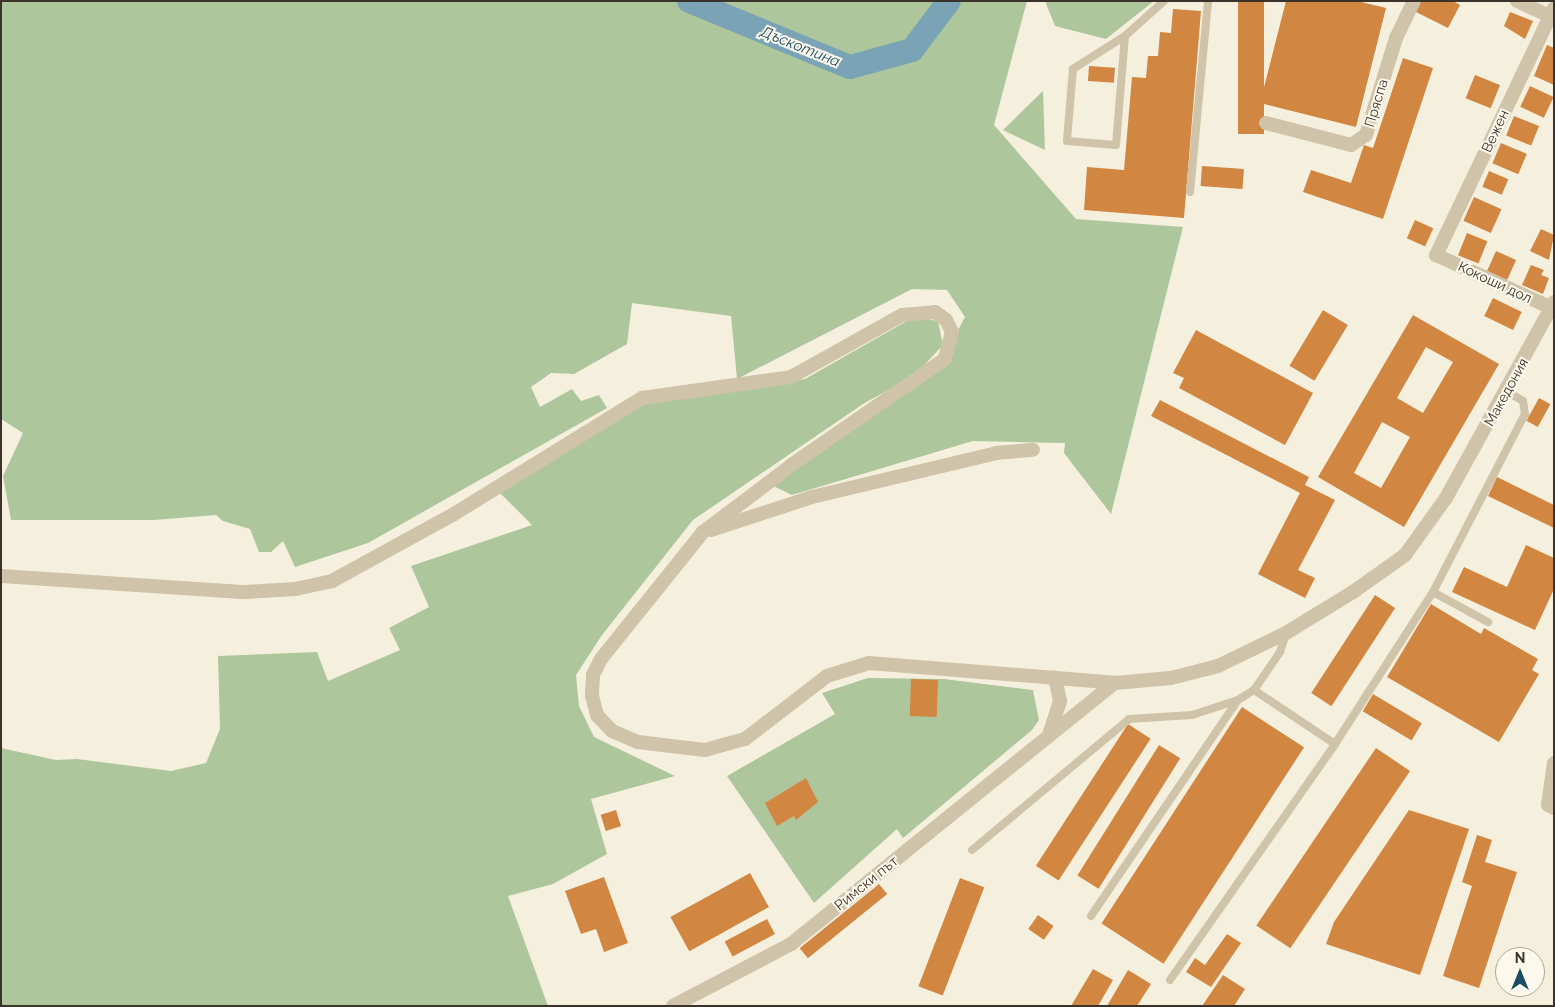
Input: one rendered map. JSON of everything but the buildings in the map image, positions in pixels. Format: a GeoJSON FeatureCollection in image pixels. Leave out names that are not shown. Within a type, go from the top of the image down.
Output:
{"type":"FeatureCollection","features":[{"type":"Feature","properties":{"kind":"street","name":"Пряспа"},"geometry":{"type":"LineString","coordinates":[[1266,123],[1351,145],[1366,135],[1396,38],[1414,1]]}},
{"type":"Feature","properties":{"kind":"street"},"geometry":{"type":"LineString","coordinates":[[1517,1],[1552,14]]}},
{"type":"Feature","properties":{"kind":"street","name":"Вежен"},"geometry":{"type":"LineString","coordinates":[[1436,255],[1552,14]]}},
{"type":"Feature","properties":{"kind":"street","name":"Кокоши дол"},"geometry":{"type":"LineString","coordinates":[[1436,255],[1553,306]]}},
{"type":"Feature","properties":{"kind":"street","name":"Македония"},"geometry":{"type":"LineString","coordinates":[[1,576],[245,592],[295,589],[332,581],[454,514],[642,398],[791,377],[902,314],[935,312],[946,320],[952,332],[952,345],[934,370],[793,464],[703,532],[601,659],[593,675],[592,696],[597,715],[612,731],[638,742],[673,749],[728,746],[745,739],[827,676],[869,663],[1115,683],[1152,681],[1202,671],[1286,633],[1353,592],[1405,555],[1456,481],[1508,392],[1553,306]]}},
{"type":"Feature","properties":{"kind":"street"},"geometry":{"type":"LineString","coordinates":[[703,532],[812,497],[996,453],[1033,450]]}},
{"type":"Feature","properties":{"kind":"street","name":"Римски път"},"geometry":{"type":"LineString","coordinates":[[1045,739],[1058,711],[1055,678]]}},
{"type":"Feature","properties":{"kind":"street","name":"Римски път"},"geometry":{"type":"LineString","coordinates":[[673,1006],[791,944],[1115,683]]}},
{"type":"Feature","properties":{"kind":"street"},"geometry":{"type":"LineString","coordinates":[[1554,763],[1548,805],[1554,808]]}},
{"type":"Feature","properties":{"kind":"lane"},"geometry":{"type":"LineString","coordinates":[[1125,36],[1116,145],[1067,142],[1073,69],[1125,36],[1164,1]]}},
{"type":"Feature","properties":{"kind":"lane"},"geometry":{"type":"LineString","coordinates":[[1190,192],[1208,1]]}},
{"type":"Feature","properties":{"kind":"lane"},"geometry":{"type":"LineString","coordinates":[[1170,980],[1335,744],[1433,592],[1525,414],[1523,401],[1508,392]]}},
{"type":"Feature","properties":{"kind":"lane"},"geometry":{"type":"LineString","coordinates":[[1433,592],[1488,622]]}},
{"type":"Feature","properties":{"kind":"lane"},"geometry":{"type":"LineString","coordinates":[[972,850],[1129,719],[1192,715],[1238,700],[1254,690],[1280,652],[1286,633]]}},
{"type":"Feature","properties":{"kind":"lane"},"geometry":{"type":"LineString","coordinates":[[1254,690],[1335,744]]}},
{"type":"Feature","properties":{"kind":"lane"},"geometry":{"type":"LineString","coordinates":[[1091,916],[1238,700]]}},
{"type":"Feature","properties":{"kind":"green space"},"geometry":{"type":"Polygon","coordinates":[[[1,1],[1027,1],[994,125],[1076,219],[1183,227],[1111,514],[1064,453],[1065,443],[973,441],[792,495],[769,484],[940,364],[965,317],[947,290],[912,289],[737,379],[731,316],[632,303],[627,344],[574,374],[551,373],[531,387],[540,407],[572,389],[581,401],[599,395],[607,408],[368,543],[295,567],[283,541],[271,552],[259,552],[250,529],[223,521],[216,515],[154,520],[11,520],[3,476],[23,433],[1,419],[1,1]]]}},
{"type":"Feature","properties":{"kind":"green space"},"geometry":{"type":"Polygon","coordinates":[[[1045,1],[1154,1],[1106,39],[1055,26],[1045,1]]]}},
{"type":"Feature","properties":{"kind":"green space"},"geometry":{"type":"Polygon","coordinates":[[[1043,91],[1045,150],[1003,130],[1043,91]]]}},
{"type":"Feature","properties":{"kind":"green space"},"geometry":{"type":"Polygon","coordinates":[[[914,317],[938,321],[943,345],[915,375],[863,404],[693,520],[602,635],[576,675],[579,706],[594,737],[675,776],[591,799],[607,854],[553,884],[508,896],[548,1006],[1,1006],[1,748],[56,760],[77,759],[171,771],[206,763],[220,729],[218,656],[317,652],[328,681],[400,650],[389,628],[429,607],[411,566],[532,525],[496,489],[608,417],[661,397],[759,388],[805,379],[914,317]]]}},
{"type":"Feature","properties":{"kind":"green space"},"geometry":{"type":"Polygon","coordinates":[[[868,678],[944,679],[1033,690],[1039,720],[1032,730],[903,838],[897,829],[814,903],[727,776],[835,714],[822,693],[868,678]]]}},
{"type":"Feature","properties":{"kind":"waterway","name":"Дъскотина"},"geometry":{"type":"LineString","coordinates":[[689,1],[850,67],[912,50],[949,1]]}}]}
